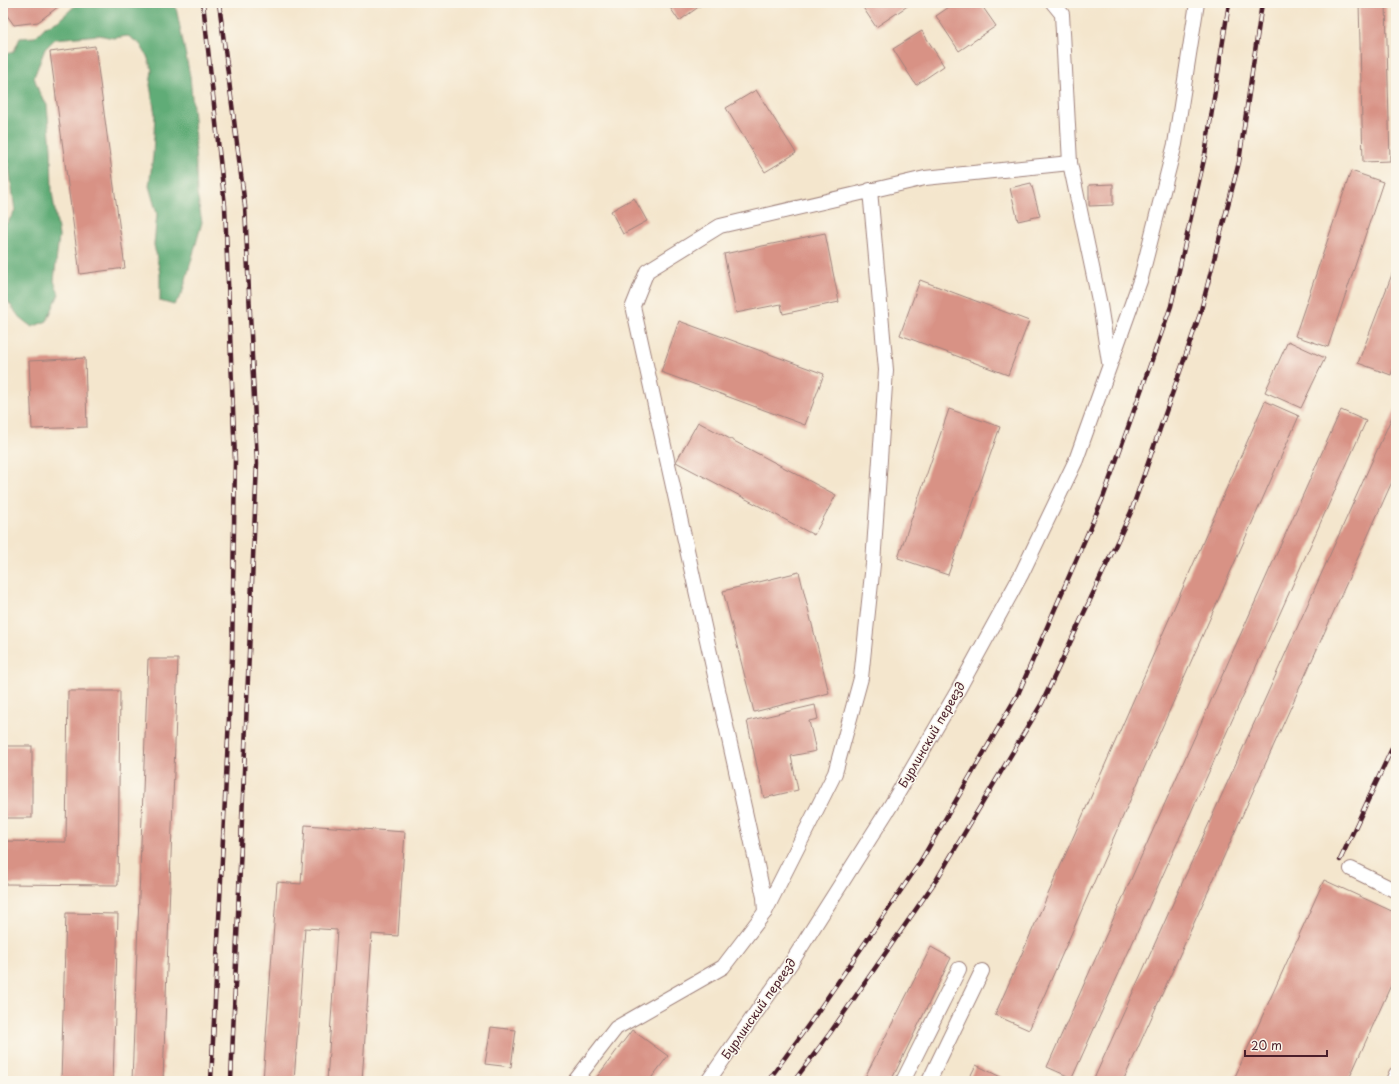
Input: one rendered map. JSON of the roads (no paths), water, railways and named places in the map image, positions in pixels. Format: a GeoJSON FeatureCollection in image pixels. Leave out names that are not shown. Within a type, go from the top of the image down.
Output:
{"type":"FeatureCollection","features":[{"type":"Feature","properties":{"kind":"lane"},"geometry":{"type":"LineString","coordinates":[[1053,3],[1062,14],[1070,163],[1100,304],[1110,364]]}},
{"type":"Feature","properties":{"kind":"lane","name":"Бурлинский переезд"},"geometry":{"type":"LineString","coordinates":[[708,1081],[791,963],[891,805],[957,692],[1021,575],[1076,460],[1141,278],[1175,144],[1197,3]]}},
{"type":"Feature","properties":{"kind":"lane"},"geometry":{"type":"LineString","coordinates":[[765,912],[764,897],[634,306],[647,272],[720,226],[925,178],[1070,163]]}},
{"type":"Feature","properties":{"kind":"lane"},"geometry":{"type":"LineString","coordinates":[[575,1081],[616,1028],[723,967],[765,912],[835,773],[861,678],[874,564],[886,370],[870,190]]}},
{"type":"Feature","properties":{"kind":"lane"},"geometry":{"type":"LineString","coordinates":[[1351,870],[1396,891]]}},
{"type":"Feature","properties":{"kind":"lane"},"geometry":{"type":"LineString","coordinates":[[903,1081],[959,969]]}},
{"type":"Feature","properties":{"kind":"lane"},"geometry":{"type":"LineString","coordinates":[[929,1081],[982,971]]}},
{"type":"Feature","properties":{"kind":"lane"},"geometry":{"type":"LineString","coordinates":[[1393,1081],[1396,1074]]}},
{"type":"Feature","properties":{"kind":"railway"},"geometry":{"type":"LineString","coordinates":[[203,3],[225,206],[235,460],[232,657],[211,1081]]}},
{"type":"Feature","properties":{"kind":"railway"},"geometry":{"type":"LineString","coordinates":[[219,3],[245,206],[257,463],[231,1081]]}},
{"type":"Feature","properties":{"kind":"railway"},"geometry":{"type":"LineString","coordinates":[[768,1081],[812,1020],[919,864],[1018,694],[1103,498],[1171,306],[1205,155],[1229,3]]}},
{"type":"Feature","properties":{"kind":"railway"},"geometry":{"type":"LineString","coordinates":[[794,1081],[830,1033],[937,879],[1042,703],[1131,512],[1200,314],[1239,162],[1262,3]]}},
{"type":"Feature","properties":{"kind":"railway"},"geometry":{"type":"LineString","coordinates":[[1340,860],[1396,740]]}}]}
